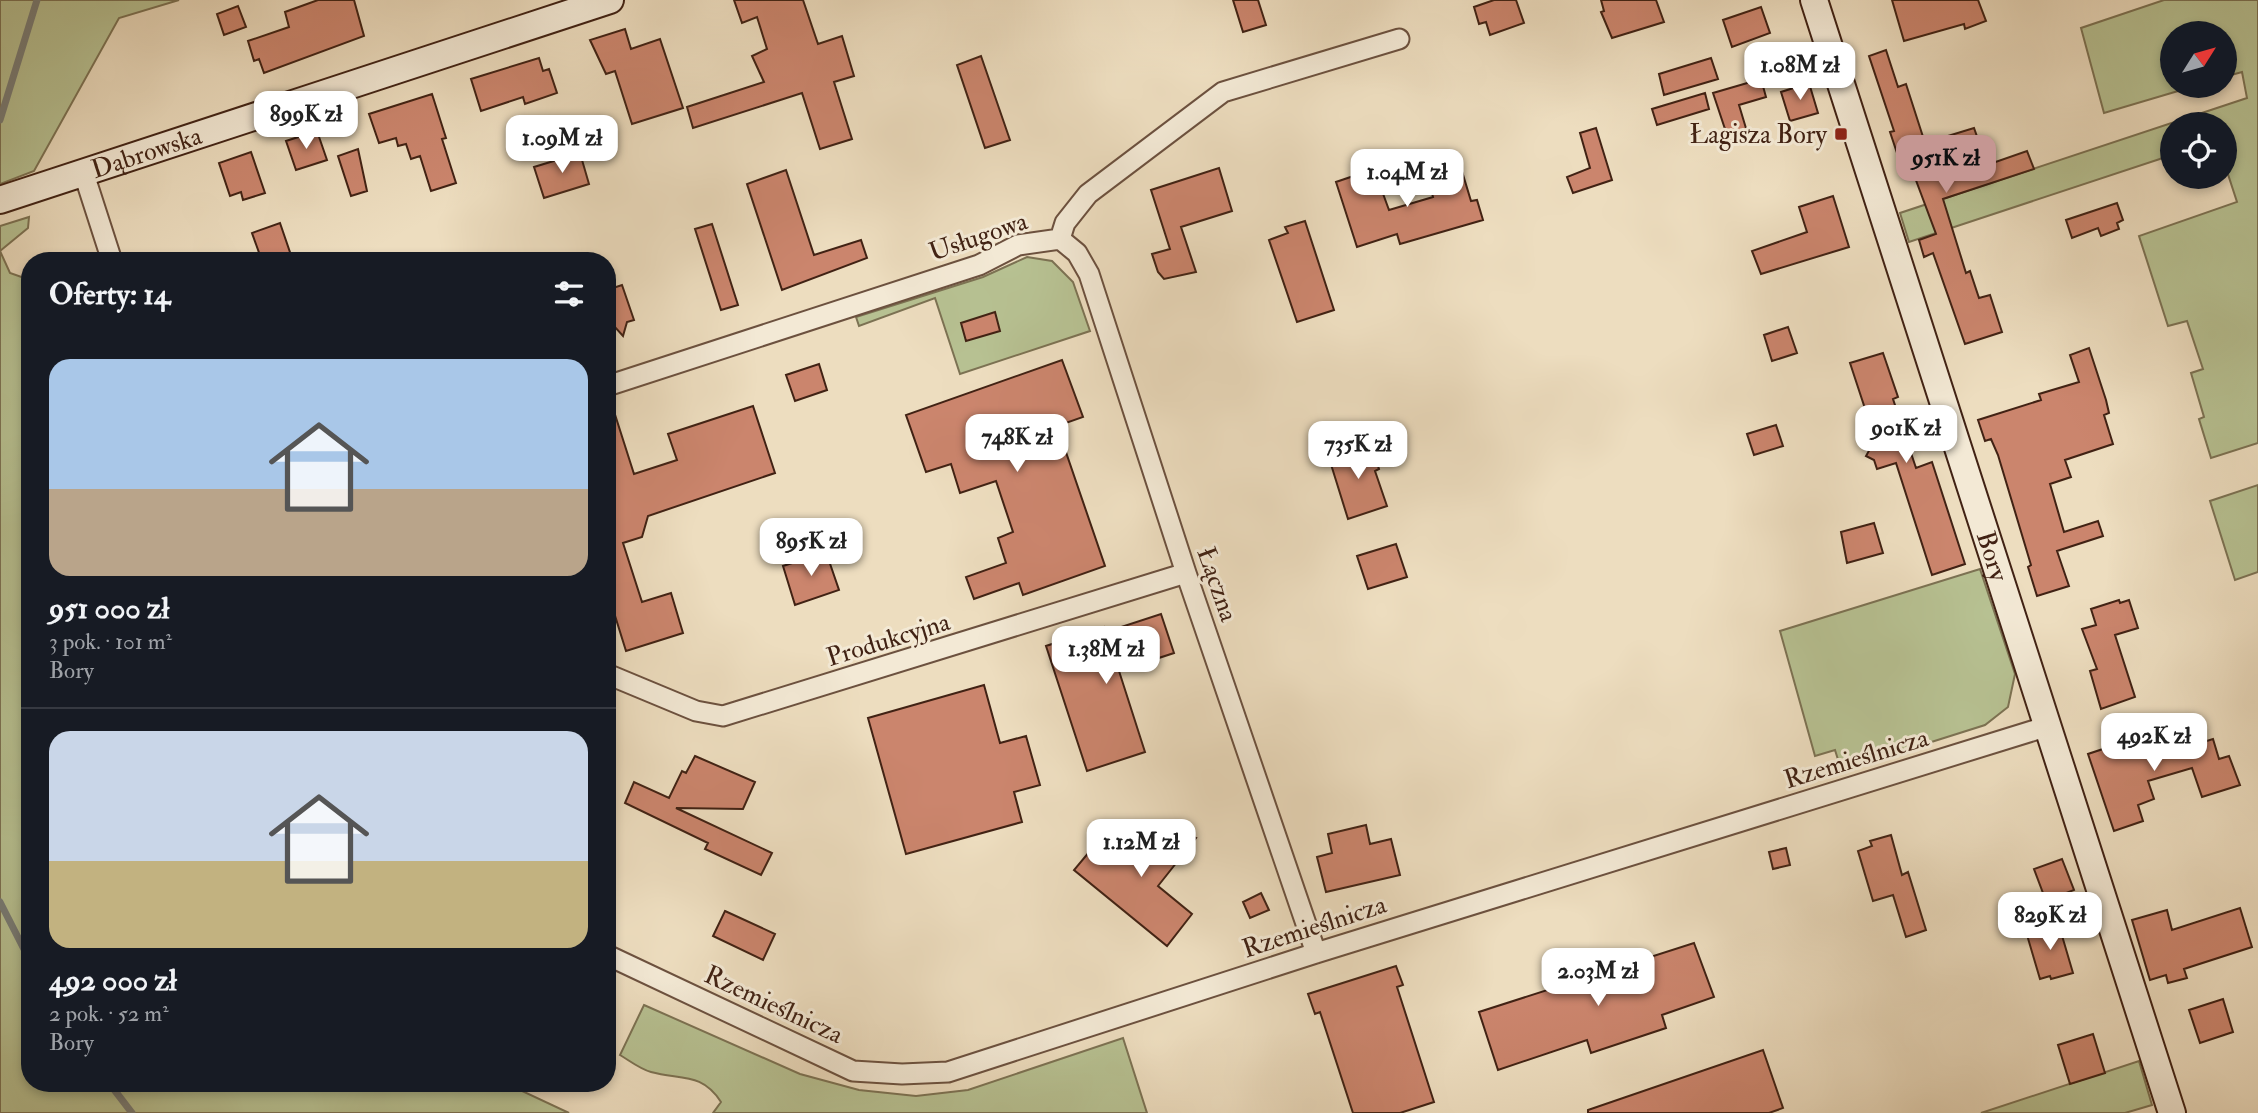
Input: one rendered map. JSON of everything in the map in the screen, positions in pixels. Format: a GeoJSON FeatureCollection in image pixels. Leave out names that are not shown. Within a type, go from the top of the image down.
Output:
{"type":"FeatureCollection","features":[{"type":"Feature","properties":{"kind":"street","name":"Dąbrowska"},"geometry":{"type":"LineString","coordinates":[[0,200],[610,0]]}},
{"type":"Feature","properties":{"kind":"street","name":"Bory"},"geometry":{"type":"LineString","coordinates":[[1814,0],[2172,1113]]}},
{"type":"Feature","properties":{"kind":"street","name":"Usługowa"},"geometry":{"type":"LineString","coordinates":[[616,383],[978,265],[1018,245],[1060,239],[1065,223],[1088,194],[1223,92],[1399,39]]}},
{"type":"Feature","properties":{"kind":"street"},"geometry":{"type":"LineString","coordinates":[[83,171],[109,252]]}},
{"type":"Feature","properties":{"kind":"street","name":"Łączna"},"geometry":{"type":"LineString","coordinates":[[1060,239],[1077,253],[1089,274],[1186,573],[1316,953]]}},
{"type":"Feature","properties":{"kind":"street","name":"Produkcyjna"},"geometry":{"type":"LineString","coordinates":[[616,678],[696,711],[723,716],[1186,573]]}},
{"type":"Feature","properties":{"kind":"street","name":"Rzemieślnicza"},"geometry":{"type":"LineString","coordinates":[[616,959],[853,1071],[902,1074],[948,1072],[1316,953],[2048,726]]}},
{"type":"Feature","properties":{"kind":"green space"},"geometry":{"type":"Polygon","coordinates":[[[0,0],[179,0],[119,18],[34,171],[0,184],[0,0]]]}},
{"type":"Feature","properties":{"kind":"green space"},"geometry":{"type":"Polygon","coordinates":[[[2164,0],[2258,0],[2258,443],[2211,458],[2199,419],[2204,417],[2191,373],[2203,369],[2187,321],[2168,326],[2139,236],[2237,202],[2233,189],[2237,189],[2237,112],[2205,112],[2247,98],[2242,72],[2237,73],[2237,21],[2160,21],[2160,96],[2104,113],[2081,28],[2164,0]]]}},
{"type":"Feature","properties":{"kind":"green space"},"geometry":{"type":"Polygon","coordinates":[[[2160,127],[2160,159],[1909,242],[1900,213],[2160,127]]]}},
{"type":"Feature","properties":{"kind":"green space"},"geometry":{"type":"Polygon","coordinates":[[[29,217],[28,228],[0,251],[0,226],[29,217]]]}},
{"type":"Feature","properties":{"kind":"green space"},"geometry":{"type":"Polygon","coordinates":[[[0,251],[10,273],[21,277],[21,1092],[524,1092],[569,1113],[0,1113],[0,251]]]}},
{"type":"Feature","properties":{"kind":"green space"},"geometry":{"type":"Polygon","coordinates":[[[1027,257],[1052,261],[1073,282],[1090,331],[960,374],[935,298],[859,326],[856,317],[983,277],[1027,257]]]}},
{"type":"Feature","properties":{"kind":"green space"},"geometry":{"type":"Polygon","coordinates":[[[2258,485],[2258,572],[2235,580],[2210,501],[2258,485]]]}},
{"type":"Feature","properties":{"kind":"green space"},"geometry":{"type":"Polygon","coordinates":[[[1980,569],[2015,674],[2008,707],[1985,725],[1846,769],[1840,766],[1835,750],[1815,756],[1780,631],[1980,569]]]}},
{"type":"Feature","properties":{"kind":"green space"},"geometry":{"type":"Polygon","coordinates":[[[644,1005],[800,1074],[859,1090],[916,1096],[968,1090],[1123,1038],[1147,1113],[713,1113],[721,1102],[714,1092],[698,1081],[647,1071],[620,1055],[644,1005]]]}},
{"type":"Feature","properties":{"kind":"green space"},"geometry":{"type":"Polygon","coordinates":[[[2139,1061],[2152,1105],[2125,1113],[1981,1113],[2139,1061]]]}},
{"type":"Feature","properties":{"kind":"building"},"geometry":{"type":"Polygon","coordinates":[[[318,0],[354,0],[364,36],[264,73],[259,59],[254,61],[248,41],[289,27],[285,12],[318,0]]]}},
{"type":"Feature","properties":{"kind":"building"},"geometry":{"type":"Polygon","coordinates":[[[734,0],[803,0],[818,44],[842,36],[854,76],[834,82],[852,139],[820,149],[802,93],[693,128],[687,107],[764,82],[752,56],[767,49],[757,17],[742,23],[734,0]]]}},
{"type":"Feature","properties":{"kind":"building"},"geometry":{"type":"Polygon","coordinates":[[[1233,0],[1258,0],[1266,25],[1243,32],[1233,0]]]}},
{"type":"Feature","properties":{"kind":"building"},"geometry":{"type":"Polygon","coordinates":[[[1494,0],[1516,0],[1524,23],[1490,35],[1486,22],[1479,24],[1474,7],[1494,0]]]}},
{"type":"Feature","properties":{"kind":"building"},"geometry":{"type":"Polygon","coordinates":[[[1601,0],[1656,0],[1664,22],[1612,38],[1601,12],[1604,11],[1601,0]]]}},
{"type":"Feature","properties":{"kind":"building"},"geometry":{"type":"Polygon","coordinates":[[[1892,0],[1978,0],[1986,21],[1965,29],[1964,24],[1904,41],[1892,0]]]}},
{"type":"Feature","properties":{"kind":"building"},"geometry":{"type":"Polygon","coordinates":[[[238,6],[246,27],[224,35],[217,14],[238,6]]]}},
{"type":"Feature","properties":{"kind":"building"},"geometry":{"type":"Polygon","coordinates":[[[1761,7],[1770,33],[1732,47],[1723,20],[1761,7]]]}},
{"type":"Feature","properties":{"kind":"building"},"geometry":{"type":"Polygon","coordinates":[[[625,29],[631,49],[660,39],[683,108],[632,124],[615,71],[606,74],[590,40],[625,29]]]}},
{"type":"Feature","properties":{"kind":"building"},"geometry":{"type":"Polygon","coordinates":[[[1886,50],[1898,87],[1906,84],[1925,143],[1974,128],[1987,165],[2027,151],[2034,169],[1943,199],[1966,273],[1970,271],[1979,298],[1990,295],[2002,332],[1965,344],[1933,253],[1924,257],[1919,240],[1936,234],[1908,159],[1900,162],[1890,132],[1894,131],[1869,56],[1886,50]]]}},
{"type":"Feature","properties":{"kind":"building"},"geometry":{"type":"Polygon","coordinates":[[[981,56],[1010,140],[985,148],[957,65],[981,56]]]}},
{"type":"Feature","properties":{"kind":"building"},"geometry":{"type":"Polygon","coordinates":[[[539,58],[543,71],[549,69],[557,93],[525,104],[523,97],[481,111],[471,79],[539,58]]]}},
{"type":"Feature","properties":{"kind":"building"},"geometry":{"type":"Polygon","coordinates":[[[1711,58],[1718,79],[1664,95],[1659,74],[1711,58]]]}},
{"type":"Feature","properties":{"kind":"building"},"geometry":{"type":"Polygon","coordinates":[[[1761,79],[1766,97],[1739,105],[1748,135],[1729,141],[1713,93],[1761,79]]]}},
{"type":"Feature","properties":{"kind":"building"},"geometry":{"type":"Polygon","coordinates":[[[1809,83],[1818,113],[1790,121],[1781,92],[1809,83]]]}},
{"type":"Feature","properties":{"kind":"building"},"geometry":{"type":"Polygon","coordinates":[[[1705,93],[1709,109],[1657,125],[1652,109],[1705,93]]]}},
{"type":"Feature","properties":{"kind":"building"},"geometry":{"type":"Polygon","coordinates":[[[432,94],[456,183],[431,191],[420,156],[411,159],[406,144],[398,146],[396,138],[379,143],[369,114],[432,94]]]}},
{"type":"Feature","properties":{"kind":"building"},"geometry":{"type":"Polygon","coordinates":[[[1596,128],[1612,180],[1573,193],[1567,177],[1590,168],[1580,133],[1596,128]]]}},
{"type":"Feature","properties":{"kind":"building"},"geometry":{"type":"Polygon","coordinates":[[[317,131],[327,160],[296,170],[286,141],[317,131]]]}},
{"type":"Feature","properties":{"kind":"building"},"geometry":{"type":"Polygon","coordinates":[[[358,149],[367,191],[351,196],[338,156],[358,149]]]}},
{"type":"Feature","properties":{"kind":"building"},"geometry":{"type":"Polygon","coordinates":[[[251,152],[265,193],[243,200],[241,192],[230,196],[219,163],[251,152]]]}},
{"type":"Feature","properties":{"kind":"building"},"geometry":{"type":"Polygon","coordinates":[[[580,153],[589,184],[544,198],[534,167],[580,153]]]}},
{"type":"Feature","properties":{"kind":"building"},"geometry":{"type":"Polygon","coordinates":[[[1219,168],[1232,211],[1181,227],[1196,272],[1164,279],[1158,272],[1152,254],[1170,249],[1151,190],[1219,168]]]}},
{"type":"Feature","properties":{"kind":"building"},"geometry":{"type":"Polygon","coordinates":[[[1461,168],[1471,201],[1477,200],[1483,220],[1400,244],[1397,234],[1357,247],[1336,182],[1374,169],[1389,210],[1433,197],[1428,179],[1461,168]]]}},
{"type":"Feature","properties":{"kind":"building"},"geometry":{"type":"Polygon","coordinates":[[[786,170],[814,255],[861,240],[867,258],[782,290],[747,184],[786,170]]]}},
{"type":"Feature","properties":{"kind":"building"},"geometry":{"type":"Polygon","coordinates":[[[1833,196],[1849,247],[1761,274],[1752,251],[1807,232],[1799,207],[1833,196]]]}},
{"type":"Feature","properties":{"kind":"building"},"geometry":{"type":"Polygon","coordinates":[[[2117,203],[2123,220],[2117,223],[2119,229],[2101,236],[2098,228],[2072,238],[2066,220],[2117,203]]]}},
{"type":"Feature","properties":{"kind":"building"},"geometry":{"type":"Polygon","coordinates":[[[1305,221],[1334,310],[1297,322],[1269,240],[1288,233],[1285,227],[1305,221]]]}},
{"type":"Feature","properties":{"kind":"building"},"geometry":{"type":"Polygon","coordinates":[[[280,223],[290,252],[259,252],[252,233],[280,223]]]}},
{"type":"Feature","properties":{"kind":"building"},"geometry":{"type":"Polygon","coordinates":[[[712,224],[738,305],[721,310],[695,229],[712,224]]]}},
{"type":"Feature","properties":{"kind":"building"},"geometry":{"type":"Polygon","coordinates":[[[622,285],[634,320],[627,322],[623,336],[616,328],[616,287],[622,285]]]}},
{"type":"Feature","properties":{"kind":"building"},"geometry":{"type":"Polygon","coordinates":[[[995,312],[1000,331],[966,341],[961,323],[995,312]]]}},
{"type":"Feature","properties":{"kind":"building"},"geometry":{"type":"Polygon","coordinates":[[[1788,327],[1797,353],[1772,361],[1764,335],[1788,327]]]}},
{"type":"Feature","properties":{"kind":"building"},"geometry":{"type":"Polygon","coordinates":[[[2089,348],[2106,400],[2109,413],[2104,415],[2113,444],[2065,460],[2071,477],[2050,484],[2064,532],[2098,521],[2103,536],[2057,551],[2069,586],[2037,596],[2028,567],[2031,565],[1998,455],[1991,439],[1985,441],[1978,420],[2041,400],[2039,394],[2079,382],[2070,355],[2089,348]]]}},
{"type":"Feature","properties":{"kind":"building"},"geometry":{"type":"Polygon","coordinates":[[[1883,353],[1898,397],[1893,399],[1916,468],[1932,462],[1965,564],[1932,575],[1896,463],[1877,469],[1874,460],[1866,456],[1870,449],[1866,439],[1874,436],[1850,363],[1883,353]]]}},
{"type":"Feature","properties":{"kind":"building"},"geometry":{"type":"Polygon","coordinates":[[[1062,360],[1083,417],[1057,426],[1105,566],[1023,595],[1019,583],[974,599],[966,577],[1006,563],[998,538],[1013,532],[996,481],[960,493],[951,464],[926,472],[906,415],[1062,360]]]}},
{"type":"Feature","properties":{"kind":"building"},"geometry":{"type":"Polygon","coordinates":[[[819,364],[827,390],[795,401],[786,375],[819,364]]]}},
{"type":"Feature","properties":{"kind":"building"},"geometry":{"type":"Polygon","coordinates":[[[753,406],[775,473],[648,516],[642,537],[623,543],[642,602],[671,593],[683,633],[626,651],[616,619],[616,418],[634,474],[677,460],[668,434],[753,406]]]}},
{"type":"Feature","properties":{"kind":"building"},"geometry":{"type":"Polygon","coordinates":[[[1776,425],[1783,446],[1754,455],[1747,434],[1776,425]]]}},
{"type":"Feature","properties":{"kind":"building"},"geometry":{"type":"Polygon","coordinates":[[[1371,444],[1379,469],[1375,471],[1387,506],[1348,519],[1329,458],[1371,444]]]}},
{"type":"Feature","properties":{"kind":"building"},"geometry":{"type":"Polygon","coordinates":[[[1874,523],[1883,553],[1847,563],[1841,532],[1874,523]]]}},
{"type":"Feature","properties":{"kind":"building"},"geometry":{"type":"Polygon","coordinates":[[[1396,544],[1407,577],[1368,589],[1357,556],[1396,544]]]}},
{"type":"Feature","properties":{"kind":"building"},"geometry":{"type":"Polygon","coordinates":[[[826,552],[839,590],[795,605],[783,566],[826,552]]]}},
{"type":"Feature","properties":{"kind":"building"},"geometry":{"type":"Polygon","coordinates":[[[2119,600],[2120,603],[2129,600],[2138,628],[2115,635],[2135,697],[2101,709],[2090,671],[2097,669],[2082,629],[2096,625],[2091,609],[2119,600]]]}},
{"type":"Feature","properties":{"kind":"building"},"geometry":{"type":"Polygon","coordinates":[[[1161,614],[1174,653],[1119,671],[1145,752],[1087,771],[1046,646],[1104,627],[1106,632],[1161,614]]]}},
{"type":"Feature","properties":{"kind":"building"},"geometry":{"type":"Polygon","coordinates":[[[984,685],[1000,743],[1026,736],[1040,785],[1014,792],[1022,822],[906,854],[868,718],[984,685]]]}},
{"type":"Feature","properties":{"kind":"building"},"geometry":{"type":"Polygon","coordinates":[[[2160,730],[2168,753],[2213,739],[2219,759],[2229,756],[2240,785],[2202,797],[2192,768],[2148,781],[2154,799],[2138,805],[2143,821],[2114,831],[2088,754],[2160,730]]]}},
{"type":"Feature","properties":{"kind":"building"},"geometry":{"type":"Polygon","coordinates":[[[695,756],[755,782],[743,809],[676,808],[772,853],[761,875],[705,849],[708,843],[625,803],[634,782],[669,798],[682,771],[686,773],[695,756]]]}},
{"type":"Feature","properties":{"kind":"building"},"geometry":{"type":"Polygon","coordinates":[[[1366,825],[1370,844],[1391,839],[1400,875],[1326,892],[1317,857],[1332,853],[1328,834],[1366,825]]]}},
{"type":"Feature","properties":{"kind":"building"},"geometry":{"type":"Polygon","coordinates":[[[1163,826],[1196,838],[1158,886],[1192,914],[1167,946],[1074,870],[1100,839],[1118,854],[1136,835],[1163,826]]]}},
{"type":"Feature","properties":{"kind":"building"},"geometry":{"type":"Polygon","coordinates":[[[1891,835],[1902,875],[1908,872],[1926,930],[1906,937],[1893,895],[1873,901],[1858,851],[1872,846],[1870,841],[1891,835]]]}},
{"type":"Feature","properties":{"kind":"building"},"geometry":{"type":"Polygon","coordinates":[[[1786,848],[1790,865],[1773,869],[1769,852],[1786,848]]]}},
{"type":"Feature","properties":{"kind":"building"},"geometry":{"type":"Polygon","coordinates":[[[2062,859],[2074,890],[2046,901],[2034,869],[2062,859]]]}},
{"type":"Feature","properties":{"kind":"building"},"geometry":{"type":"Polygon","coordinates":[[[1261,893],[1269,910],[1250,918],[1243,902],[1261,893]]]}},
{"type":"Feature","properties":{"kind":"building"},"geometry":{"type":"Polygon","coordinates":[[[2240,908],[2252,947],[2184,969],[2187,978],[2168,983],[2166,975],[2150,980],[2132,920],[2167,910],[2172,930],[2240,908]]]}},
{"type":"Feature","properties":{"kind":"building"},"geometry":{"type":"Polygon","coordinates":[[[725,911],[775,934],[763,960],[713,936],[725,911]]]}},
{"type":"Feature","properties":{"kind":"building"},"geometry":{"type":"Polygon","coordinates":[[[2058,922],[2073,973],[2040,979],[2027,935],[2037,932],[2037,928],[2058,922]]]}},
{"type":"Feature","properties":{"kind":"building"},"geometry":{"type":"Polygon","coordinates":[[[1694,943],[1714,997],[1662,1015],[1666,1028],[1591,1053],[1587,1040],[1498,1070],[1479,1012],[1694,943]]]}},
{"type":"Feature","properties":{"kind":"building"},"geometry":{"type":"Polygon","coordinates":[[[1396,966],[1403,985],[1397,987],[1434,1102],[1400,1113],[1353,1113],[1320,1012],[1315,1014],[1308,994],[1396,966]]]}},
{"type":"Feature","properties":{"kind":"building"},"geometry":{"type":"Polygon","coordinates":[[[2223,999],[2233,1032],[2200,1043],[2189,1010],[2223,999]]]}},
{"type":"Feature","properties":{"kind":"building"},"geometry":{"type":"Polygon","coordinates":[[[2093,1034],[2105,1073],[2070,1084],[2058,1045],[2093,1034]]]}},
{"type":"Feature","properties":{"kind":"building"},"geometry":{"type":"Polygon","coordinates":[[[1763,1050],[1783,1108],[1769,1113],[1588,1113],[1588,1110],[1763,1050]]]}},
{"type":"Feature","properties":{"kind":"waterway"},"geometry":{"type":"LineString","coordinates":[[0,120],[37,0]]}},
{"type":"Feature","properties":{"kind":"waterway"},"geometry":{"type":"LineString","coordinates":[[0,902],[21,943]]}},
{"type":"Feature","properties":{"kind":"waterway"},"geometry":{"type":"LineString","coordinates":[[116,1092],[132,1113]]}},
{"type":"Feature","properties":{"kind":"place","name":"Łagisza Bory"},"geometry":{"type":"Point","coordinates":[1841,134]}}]}
